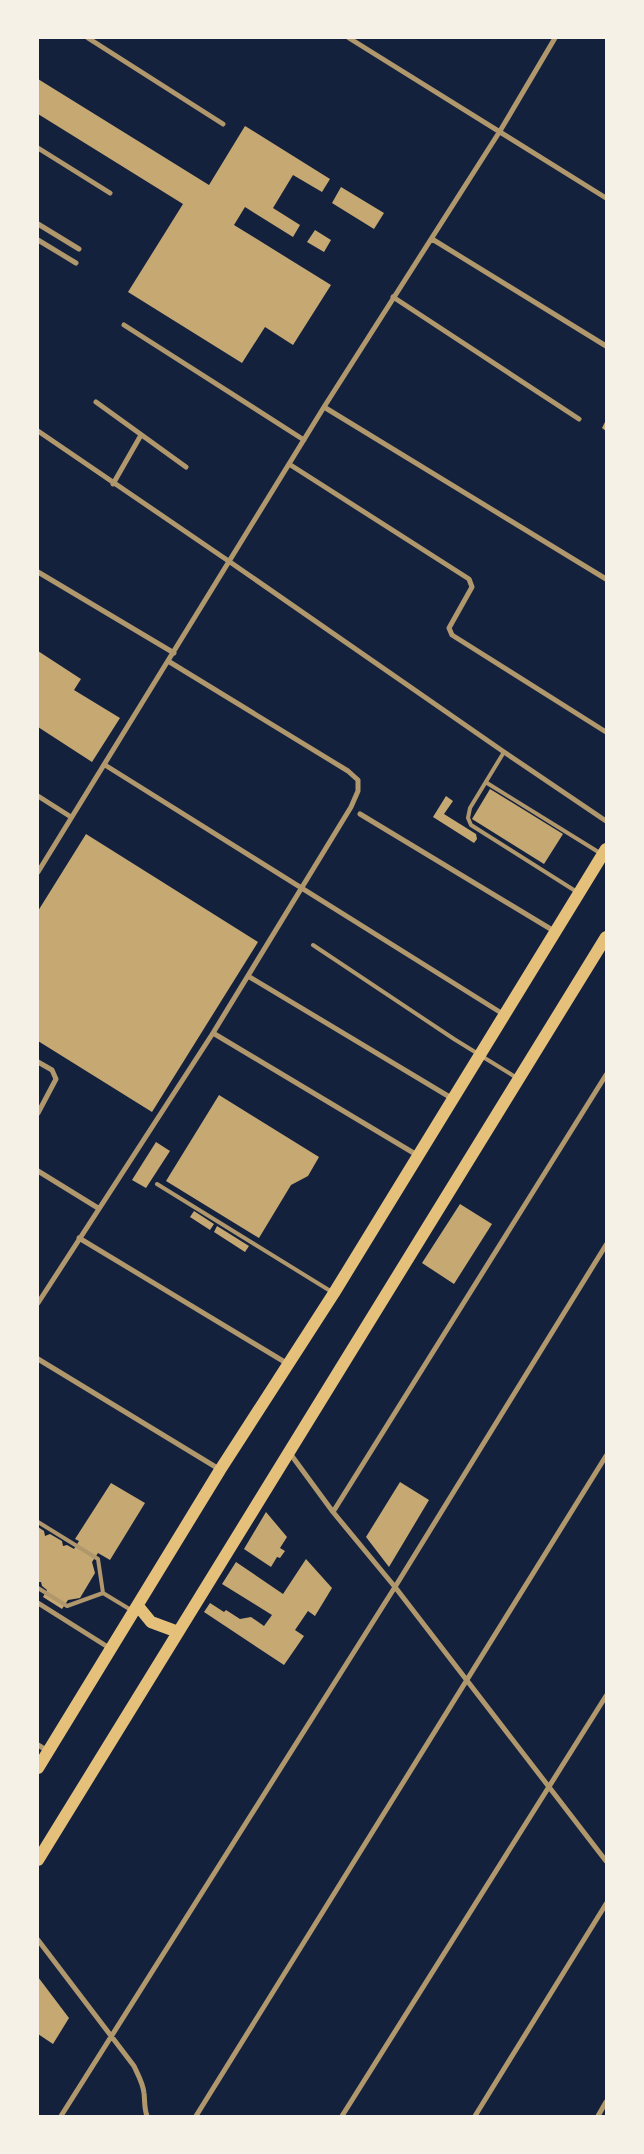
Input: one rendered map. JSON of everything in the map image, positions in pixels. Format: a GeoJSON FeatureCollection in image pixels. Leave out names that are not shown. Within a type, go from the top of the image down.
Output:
{"type":"FeatureCollection","features":[{"type":"Feature","properties":{"kind":"main road"},"geometry":{"type":"LineString","coordinates":[[38,1768],[43,1748],[111,1649],[220,1470],[334,1293],[419,1156],[605,852]]}},
{"type":"Feature","properties":{"kind":"main road"},"geometry":{"type":"LineString","coordinates":[[38,1860],[606,937]]}},
{"type":"Feature","properties":{"kind":"main road"},"geometry":{"type":"LineString","coordinates":[[136,1609],[151,1622],[178,1632]]}},
{"type":"Feature","properties":{"kind":"street"},"geometry":{"type":"LineString","coordinates":[[88,38],[223,124]]}},
{"type":"Feature","properties":{"kind":"street"},"geometry":{"type":"LineString","coordinates":[[349,38],[606,198]]}},
{"type":"Feature","properties":{"kind":"street"},"geometry":{"type":"LineString","coordinates":[[38,872],[324,407],[500,131],[554,39],[546,38]]}},
{"type":"Feature","properties":{"kind":"street"},"geometry":{"type":"LineString","coordinates":[[38,148],[110,193]]}},
{"type":"Feature","properties":{"kind":"street"},"geometry":{"type":"LineString","coordinates":[[38,224],[79,249]]}},
{"type":"Feature","properties":{"kind":"street"},"geometry":{"type":"LineString","coordinates":[[432,239],[606,346]]}},
{"type":"Feature","properties":{"kind":"street"},"geometry":{"type":"LineString","coordinates":[[38,240],[76,263]]}},
{"type":"Feature","properties":{"kind":"street"},"geometry":{"type":"LineString","coordinates":[[393,297],[579,419]]}},
{"type":"Feature","properties":{"kind":"street"},"geometry":{"type":"LineString","coordinates":[[124,325],[304,440]]}},
{"type":"Feature","properties":{"kind":"street"},"geometry":{"type":"LineString","coordinates":[[96,402],[186,467]]}},
{"type":"Feature","properties":{"kind":"street"},"geometry":{"type":"LineString","coordinates":[[324,407],[606,579]]}},
{"type":"Feature","properties":{"kind":"street"},"geometry":{"type":"LineString","coordinates":[[38,431],[606,821]]}},
{"type":"Feature","properties":{"kind":"street"},"geometry":{"type":"LineString","coordinates":[[113,484],[141,436]]}},
{"type":"Feature","properties":{"kind":"street"},"geometry":{"type":"LineString","coordinates":[[289,464],[464,575],[472,583],[470,592],[451,623],[449,632],[455,638],[606,732]]}},
{"type":"Feature","properties":{"kind":"street"},"geometry":{"type":"LineString","coordinates":[[38,572],[174,653]]}},
{"type":"Feature","properties":{"kind":"street"},"geometry":{"type":"LineString","coordinates":[[38,1303],[98,1208],[214,1033],[358,791],[358,780],[348,771],[168,661]]}},
{"type":"Feature","properties":{"kind":"street"},"geometry":{"type":"LineString","coordinates":[[105,765],[505,1015]]}},
{"type":"Feature","properties":{"kind":"street"},"geometry":{"type":"LineString","coordinates":[[38,796],[71,817]]}},
{"type":"Feature","properties":{"kind":"street"},"geometry":{"type":"LineString","coordinates":[[360,814],[556,932]]}},
{"type":"Feature","properties":{"kind":"street"},"geometry":{"type":"LineString","coordinates":[[248,976],[454,1099]]}},
{"type":"Feature","properties":{"kind":"street"},"geometry":{"type":"LineString","coordinates":[[214,1033],[419,1156]]}},
{"type":"Feature","properties":{"kind":"street"},"geometry":{"type":"LineString","coordinates":[[38,1062],[52,1070],[56,1079],[38,1113]]}},
{"type":"Feature","properties":{"kind":"street"},"geometry":{"type":"LineString","coordinates":[[333,1512],[606,1075]]}},
{"type":"Feature","properties":{"kind":"street"},"geometry":{"type":"LineString","coordinates":[[38,1171],[98,1208]]}},
{"type":"Feature","properties":{"kind":"street"},"geometry":{"type":"LineString","coordinates":[[79,1238],[288,1364]]}},
{"type":"Feature","properties":{"kind":"street"},"geometry":{"type":"LineString","coordinates":[[61,2116],[395,1587],[606,1245]]}},
{"type":"Feature","properties":{"kind":"street"},"geometry":{"type":"LineString","coordinates":[[38,1359],[220,1470]]}},
{"type":"Feature","properties":{"kind":"street"},"geometry":{"type":"LineString","coordinates":[[289,1451],[333,1512],[468,1680],[606,1861]]}},
{"type":"Feature","properties":{"kind":"street"},"geometry":{"type":"LineString","coordinates":[[196,2116],[606,1456]]}},
{"type":"Feature","properties":{"kind":"street"},"geometry":{"type":"LineString","coordinates":[[38,1603],[111,1649]]}},
{"type":"Feature","properties":{"kind":"street"},"geometry":{"type":"LineString","coordinates":[[342,2116],[606,1696]]}},
{"type":"Feature","properties":{"kind":"street"},"geometry":{"type":"LineString","coordinates":[[475,2116],[606,1904]]}},
{"type":"Feature","properties":{"kind":"street"},"geometry":{"type":"LineString","coordinates":[[38,1940],[134,2066],[141,2079],[144,2093],[144,2109],[147,2116]]}},
{"type":"Feature","properties":{"kind":"street"},"geometry":{"type":"LineString","coordinates":[[598,2116],[606,2102]]}},
{"type":"Feature","properties":{"kind":"lane"},"geometry":{"type":"LineString","coordinates":[[504,752],[470,808],[468,818],[471,825],[579,893]]}},
{"type":"Feature","properties":{"kind":"lane"},"geometry":{"type":"LineString","coordinates":[[487,782],[605,852]]}},
{"type":"Feature","properties":{"kind":"lane"},"geometry":{"type":"LineString","coordinates":[[313,945],[454,1039],[519,1079]]}},
{"type":"Feature","properties":{"kind":"lane"},"geometry":{"type":"LineString","coordinates":[[157,1184],[334,1293]]}},
{"type":"Feature","properties":{"kind":"lane"},"geometry":{"type":"LineString","coordinates":[[38,1522],[98,1559],[103,1593]]}},
{"type":"Feature","properties":{"kind":"lane"},"geometry":{"type":"LineString","coordinates":[[38,1588],[67,1606],[103,1593],[136,1609]]}},
{"type":"Feature","properties":{"kind":"building"},"geometry":{"type":"Polygon","coordinates":[[[38,79],[209,185],[245,126],[330,179],[322,192],[293,175],[273,208],[300,225],[293,237],[245,207],[234,225],[331,285],[293,345],[265,327],[242,363],[128,292],[183,204],[38,114],[38,79]]]}},
{"type":"Feature","properties":{"kind":"building"},"geometry":{"type":"Polygon","coordinates":[[[341,187],[384,213],[374,229],[332,203],[341,187]]]}},
{"type":"Feature","properties":{"kind":"building"},"geometry":{"type":"Polygon","coordinates":[[[315,230],[331,240],[324,252],[307,242],[315,230]]]}},
{"type":"Feature","properties":{"kind":"building"},"geometry":{"type":"Polygon","coordinates":[[[606,420],[606,431],[602,428],[606,420]]]}},
{"type":"Feature","properties":{"kind":"building"},"geometry":{"type":"Polygon","coordinates":[[[38,651],[81,679],[74,690],[120,718],[92,762],[38,727],[38,651]]]}},
{"type":"Feature","properties":{"kind":"building"},"geometry":{"type":"Polygon","coordinates":[[[490,789],[563,834],[544,864],[472,819],[490,789]]]}},
{"type":"Feature","properties":{"kind":"building"},"geometry":{"type":"Polygon","coordinates":[[[446,796],[453,801],[444,814],[476,834],[477,839],[474,843],[433,817],[446,796]]]}},
{"type":"Feature","properties":{"kind":"building"},"geometry":{"type":"Polygon","coordinates":[[[86,834],[258,942],[152,1112],[38,1041],[38,911],[86,834]]]}},
{"type":"Feature","properties":{"kind":"building"},"geometry":{"type":"Polygon","coordinates":[[[219,1095],[319,1157],[308,1176],[291,1185],[259,1238],[166,1181],[219,1095]]]}},
{"type":"Feature","properties":{"kind":"building"},"geometry":{"type":"Polygon","coordinates":[[[156,1142],[170,1151],[146,1188],[132,1180],[156,1142]]]}},
{"type":"Feature","properties":{"kind":"building"},"geometry":{"type":"Polygon","coordinates":[[[460,1204],[492,1224],[454,1284],[422,1263],[460,1204]]]}},
{"type":"Feature","properties":{"kind":"building"},"geometry":{"type":"Polygon","coordinates":[[[194,1211],[214,1224],[210,1230],[190,1217],[194,1211]]]}},
{"type":"Feature","properties":{"kind":"building"},"geometry":{"type":"Polygon","coordinates":[[[217,1226],[249,1246],[245,1252],[214,1232],[217,1226]]]}},
{"type":"Feature","properties":{"kind":"building"},"geometry":{"type":"Polygon","coordinates":[[[400,1482],[429,1500],[389,1567],[366,1537],[400,1482]]]}},
{"type":"Feature","properties":{"kind":"building"},"geometry":{"type":"Polygon","coordinates":[[[111,1483],[145,1503],[110,1560],[98,1553],[92,1562],[95,1573],[80,1598],[68,1600],[62,1609],[43,1597],[47,1590],[42,1586],[41,1582],[38,1582],[38,1527],[44,1531],[45,1536],[50,1534],[62,1541],[63,1546],[67,1545],[74,1549],[79,1541],[75,1539],[111,1483]]]}},
{"type":"Feature","properties":{"kind":"building"},"geometry":{"type":"Polygon","coordinates":[[[266,1512],[287,1537],[280,1548],[285,1551],[280,1558],[277,1557],[271,1567],[244,1549],[266,1512]]]}},
{"type":"Feature","properties":{"kind":"building"},"geometry":{"type":"Polygon","coordinates":[[[306,1559],[332,1588],[315,1616],[308,1611],[295,1630],[304,1636],[284,1665],[204,1612],[210,1603],[240,1619],[251,1617],[264,1626],[272,1615],[222,1584],[236,1562],[283,1594],[306,1559]]]}},
{"type":"Feature","properties":{"kind":"building"},"geometry":{"type":"Polygon","coordinates":[[[38,1977],[69,2018],[53,2044],[38,2034],[38,1977]]]}}]}
